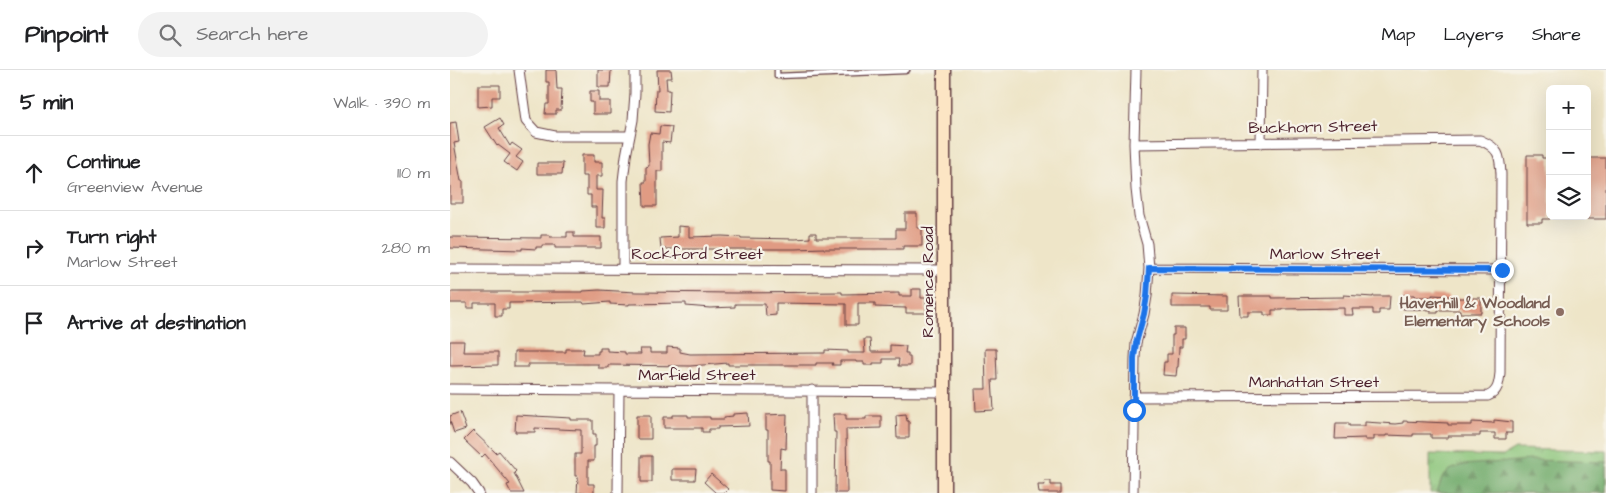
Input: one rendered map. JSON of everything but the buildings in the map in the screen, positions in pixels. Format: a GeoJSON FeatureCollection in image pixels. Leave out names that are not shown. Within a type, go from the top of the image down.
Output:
{"type":"FeatureCollection","features":[{"type":"Feature","properties":{"kind":"street"},"geometry":{"type":"LineString","coordinates":[[519,70],[526,121],[536,132],[555,136],[630,136]]}},
{"type":"Feature","properties":{"kind":"street"},"geometry":{"type":"LineString","coordinates":[[623,269],[623,181],[634,120],[635,70]]}},
{"type":"Feature","properties":{"kind":"street","name":"Romence Road"},"geometry":{"type":"LineString","coordinates":[[944,70],[944,493]]}},
{"type":"Feature","properties":{"kind":"street"},"geometry":{"type":"LineString","coordinates":[[1133,493],[1135,350],[1147,296],[1149,268],[1147,244],[1139,216],[1134,144],[1136,70]]}},
{"type":"Feature","properties":{"kind":"street"},"geometry":{"type":"LineString","coordinates":[[1261,143],[1262,70]]}},
{"type":"Feature","properties":{"kind":"street","name":"Buckhorn Street"},"geometry":{"type":"LineString","coordinates":[[1134,144],[1480,140],[1497,151],[1502,174],[1502,270]]}},
{"type":"Feature","properties":{"kind":"street","name":"Marlow Street"},"geometry":{"type":"LineString","coordinates":[[1149,268],[1502,270]]}},
{"type":"Feature","properties":{"kind":"street","name":"Rockford Street"},"geometry":{"type":"LineString","coordinates":[[450,269],[944,270]]}},
{"type":"Feature","properties":{"kind":"street","name":"Manhattan Street"},"geometry":{"type":"LineString","coordinates":[[1134,397],[1480,397],[1493,394],[1498,385],[1500,373],[1502,270]]}},
{"type":"Feature","properties":{"kind":"street","name":"Marfield Street"},"geometry":{"type":"LineString","coordinates":[[450,389],[944,392]]}},
{"type":"Feature","properties":{"kind":"street"},"geometry":{"type":"LineString","coordinates":[[618,390],[618,493]]}},
{"type":"Feature","properties":{"kind":"street"},"geometry":{"type":"LineString","coordinates":[[812,390],[812,493]]}},
{"type":"Feature","properties":{"kind":"street"},"geometry":{"type":"LineString","coordinates":[[450,462],[472,483],[479,493]]}},
{"type":"Feature","properties":{"kind":"lane"},"geometry":{"type":"LineString","coordinates":[[777,70],[777,76],[906,71]]}},
{"type":"Feature","properties":{"kind":"green space"},"geometry":{"type":"Polygon","coordinates":[[[1515,449],[1606,451],[1606,493],[1430,493],[1430,454],[1503,456],[1515,449]]]}},
{"type":"Feature","properties":{"kind":"green space"},"geometry":{"type":"Polygon","coordinates":[[[1530,460],[1606,462],[1606,493],[1437,493],[1442,478],[1450,470],[1462,465],[1530,460]]]}},
{"type":"Feature","properties":{"kind":"place","name":"Haverhill & Woodland Elementary Schools"},"geometry":{"type":"Point","coordinates":[1560,312]}},
{"type":"Feature","properties":{"kind":"route"},"geometry":{"type":"LineString","coordinates":[[1134,410],[1134,358],[1144,314],[1149,268],[1502,270]]}}]}
